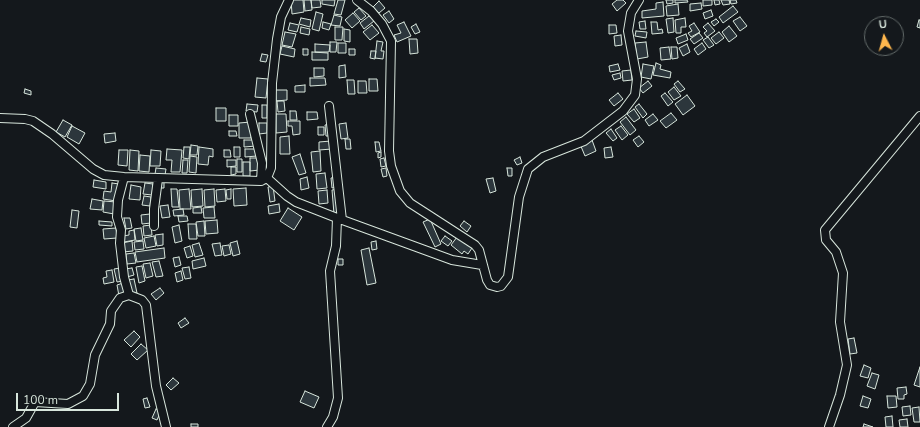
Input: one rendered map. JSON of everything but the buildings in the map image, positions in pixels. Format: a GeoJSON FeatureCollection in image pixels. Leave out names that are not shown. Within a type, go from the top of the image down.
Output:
{"type":"FeatureCollection","features":[{"type":"Feature","properties":{"kind":"street"},"geometry":{"type":"LineString","coordinates":[[264,180],[271,168],[272,83],[277,39],[281,17],[289,0]]}},
{"type":"Feature","properties":{"kind":"street"},"geometry":{"type":"LineString","coordinates":[[357,0],[371,11],[382,24],[391,41],[389,151],[391,166],[400,191],[410,203],[475,245],[478,250],[487,280],[493,287],[501,286],[508,277],[520,197],[528,169],[543,157],[584,141],[623,111],[632,100],[637,87],[637,79],[628,31],[631,13],[639,0]]}},
{"type":"Feature","properties":{"kind":"street"},"geometry":{"type":"LineString","coordinates":[[327,427],[333,417],[338,398],[330,271],[340,219],[329,106]]}},
{"type":"Feature","properties":{"kind":"street"},"geometry":{"type":"LineString","coordinates":[[250,114],[262,164],[264,180]]}},
{"type":"Feature","properties":{"kind":"street"},"geometry":{"type":"LineString","coordinates":[[829,427],[840,395],[847,360],[840,322],[843,274],[838,257],[826,240],[825,230],[920,116]]}},
{"type":"Feature","properties":{"kind":"street"},"geometry":{"type":"LineString","coordinates":[[0,118],[25,119],[33,121],[52,134],[98,172],[104,175],[158,179],[264,180],[296,202],[446,258],[482,265]]}},
{"type":"Feature","properties":{"kind":"street"},"geometry":{"type":"LineString","coordinates":[[124,177],[118,200],[117,217],[121,228],[120,244],[124,277],[129,295]]}},
{"type":"Feature","properties":{"kind":"street"},"geometry":{"type":"LineString","coordinates":[[154,226],[154,209],[158,179]]}},
{"type":"Feature","properties":{"kind":"street"},"geometry":{"type":"LineString","coordinates":[[13,427],[26,418],[35,402],[68,404],[83,396],[90,384],[95,355],[110,324],[111,311],[120,298],[129,295],[142,300],[146,305],[156,386],[166,427]]}}]}
